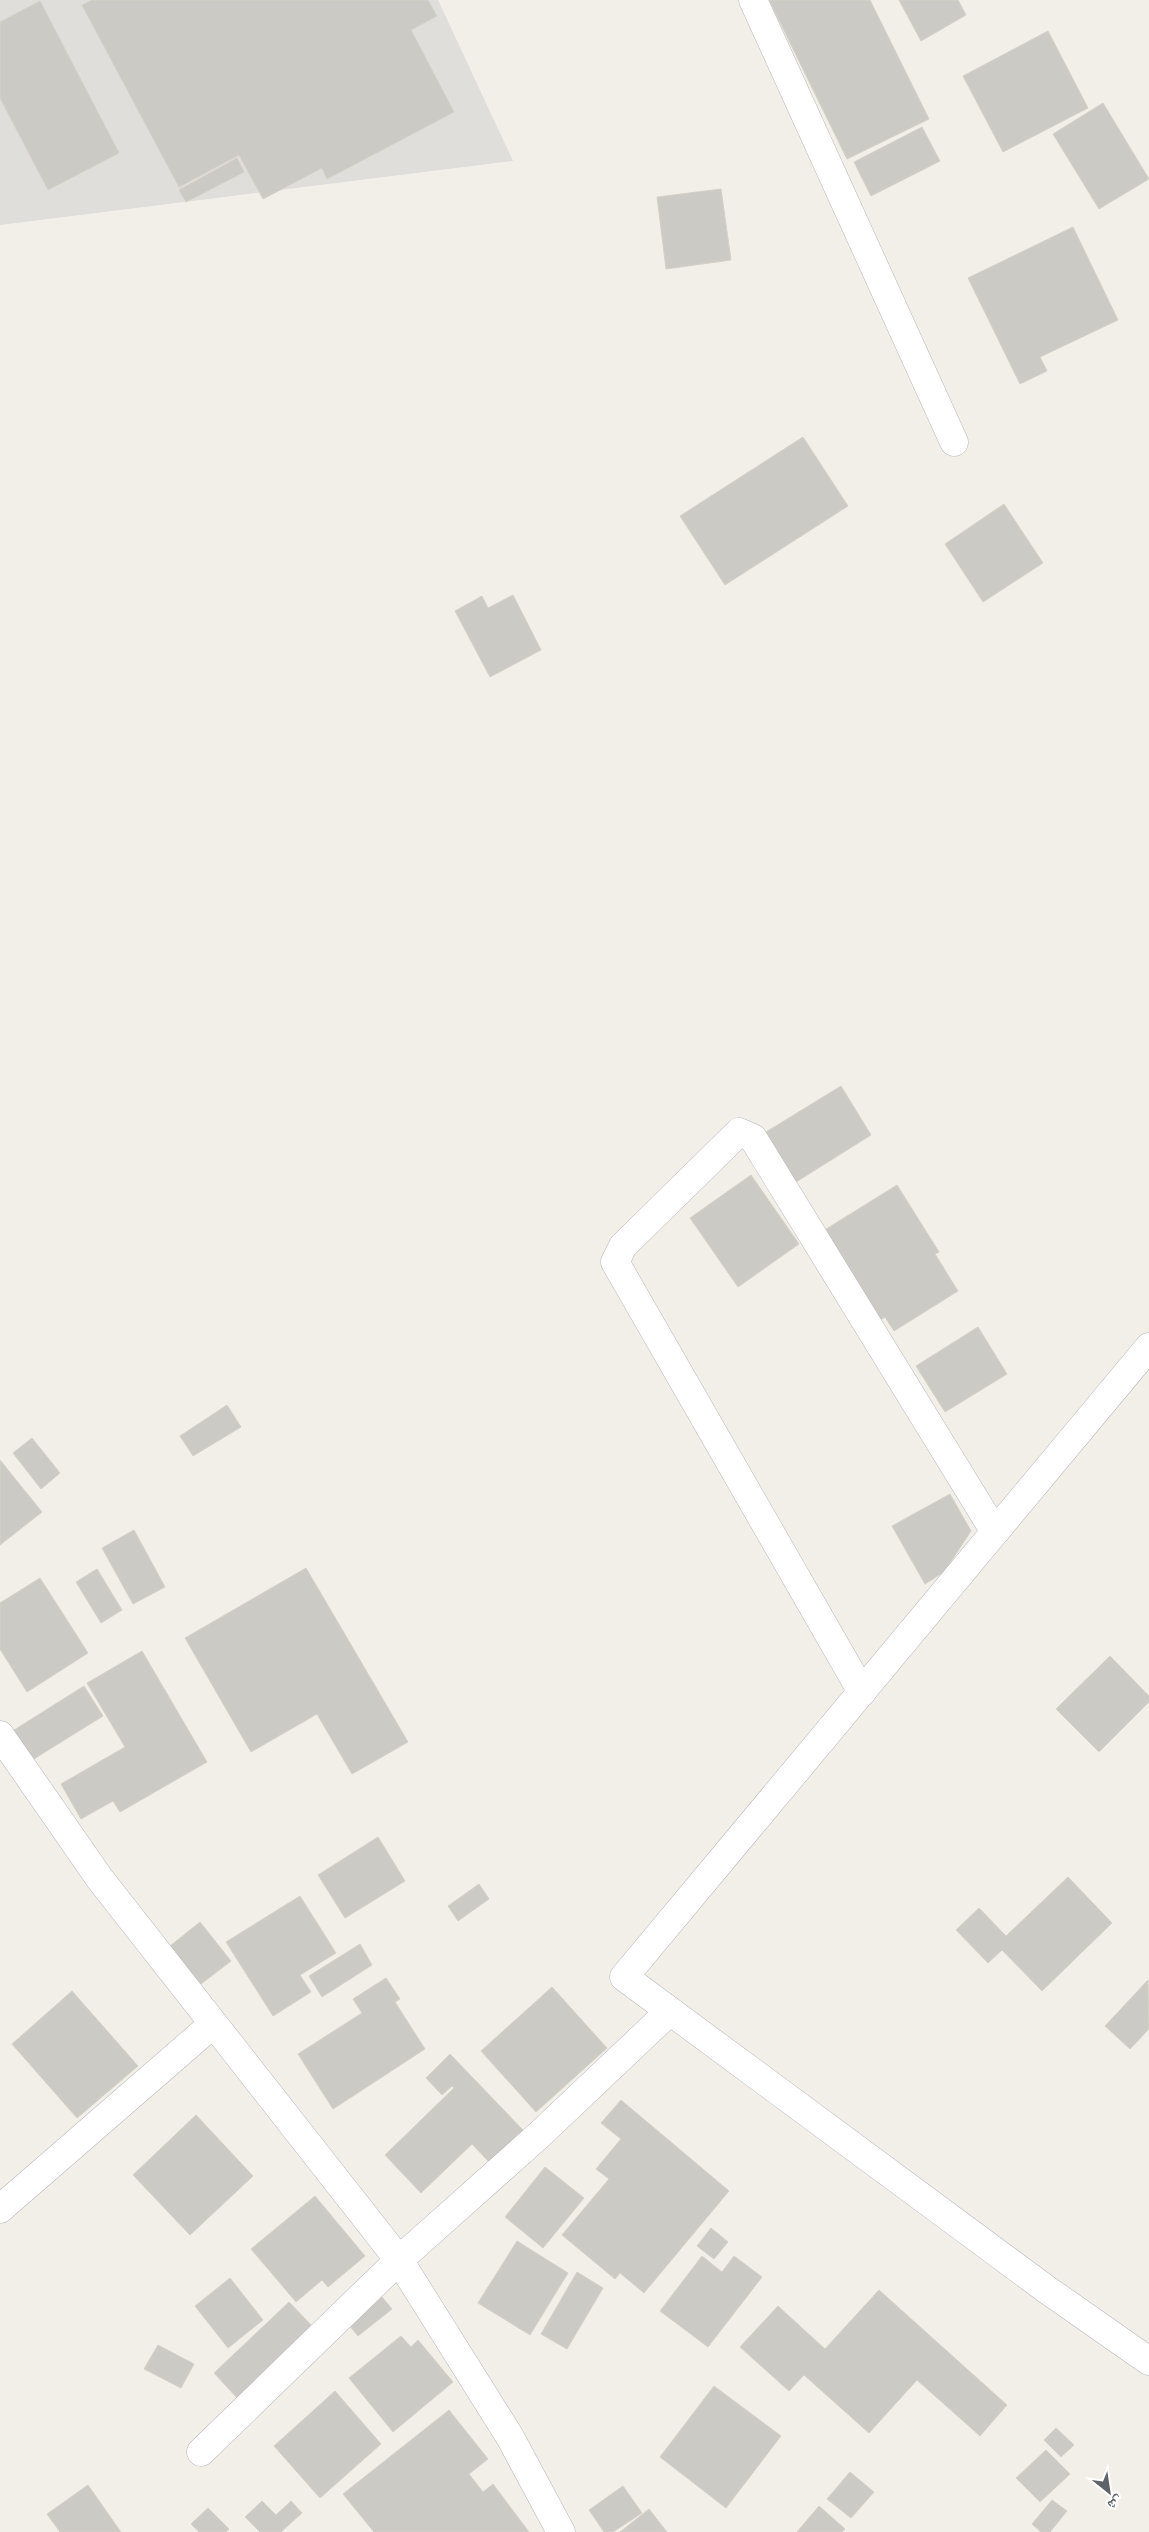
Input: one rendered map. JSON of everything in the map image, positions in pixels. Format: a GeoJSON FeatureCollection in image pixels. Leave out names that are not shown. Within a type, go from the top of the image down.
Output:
{"type":"FeatureCollection","features":[{"type":"Feature","properties":{"kind":"street"},"geometry":{"type":"LineString","coordinates":[[753,0],[954,442]]}},
{"type":"Feature","properties":{"kind":"street"},"geometry":{"type":"LineString","coordinates":[[862,1692],[615,1262],[623,1246],[740,1132],[753,1138],[995,1532]]}},
{"type":"Feature","properties":{"kind":"street"},"geometry":{"type":"LineString","coordinates":[[1149,1347],[624,1977],[1046,2289],[1149,2361]]}},
{"type":"Feature","properties":{"kind":"street"},"geometry":{"type":"LineString","coordinates":[[0,1735],[100,1880],[399,2260],[510,2437],[561,2532]]}},
{"type":"Feature","properties":{"kind":"street"},"geometry":{"type":"LineString","coordinates":[[201,2452],[399,2260],[538,2136],[670,2011]]}},
{"type":"Feature","properties":{"kind":"street"},"geometry":{"type":"LineString","coordinates":[[0,2209],[213,2024]]}},
{"type":"Feature","properties":{"kind":"shaded area"},"geometry":{"type":"Polygon","coordinates":[[[0,0],[438,0],[513,161],[0,225],[0,0]]]}},
{"type":"Feature","properties":{"kind":"building"},"geometry":{"type":"Polygon","coordinates":[[[92,0],[428,0],[437,16],[411,30],[454,112],[327,179],[322,168],[263,199],[239,155],[179,187],[82,5],[92,0]]]}},
{"type":"Feature","properties":{"kind":"building"},"geometry":{"type":"Polygon","coordinates":[[[769,0],[870,0],[929,119],[847,159],[769,0]]]}},
{"type":"Feature","properties":{"kind":"building"},"geometry":{"type":"Polygon","coordinates":[[[899,0],[958,0],[966,15],[921,41],[899,0]]]}},
{"type":"Feature","properties":{"kind":"building"},"geometry":{"type":"Polygon","coordinates":[[[40,1],[119,153],[48,190],[0,98],[0,22],[40,1]]]}},
{"type":"Feature","properties":{"kind":"building"},"geometry":{"type":"Polygon","coordinates":[[[1048,31],[1088,108],[1003,152],[963,76],[1048,31]]]}},
{"type":"Feature","properties":{"kind":"building"},"geometry":{"type":"Polygon","coordinates":[[[1103,103],[1149,179],[1099,209],[1053,134],[1103,103]]]}},
{"type":"Feature","properties":{"kind":"building"},"geometry":{"type":"Polygon","coordinates":[[[922,127],[940,161],[871,196],[854,162],[922,127]]]}},
{"type":"Feature","properties":{"kind":"building"},"geometry":{"type":"Polygon","coordinates":[[[237,158],[244,172],[186,202],[179,190],[237,158]]]}},
{"type":"Feature","properties":{"kind":"building"},"geometry":{"type":"Polygon","coordinates":[[[721,189],[731,260],[666,269],[657,197],[721,189]]]}},
{"type":"Feature","properties":{"kind":"building"},"geometry":{"type":"Polygon","coordinates":[[[1073,227],[1118,320],[1040,357],[1047,371],[1020,384],[968,278],[1073,227]]]}},
{"type":"Feature","properties":{"kind":"building"},"geometry":{"type":"Polygon","coordinates":[[[803,437],[848,506],[725,585],[680,516],[803,437]]]}},
{"type":"Feature","properties":{"kind":"building"},"geometry":{"type":"Polygon","coordinates":[[[1004,504],[1043,563],[983,602],[945,544],[1004,504]]]}},
{"type":"Feature","properties":{"kind":"building"},"geometry":{"type":"Polygon","coordinates":[[[513,595],[541,650],[490,677],[455,611],[482,596],[488,608],[513,595]]]}},
{"type":"Feature","properties":{"kind":"building"},"geometry":{"type":"Polygon","coordinates":[[[841,1086],[871,1135],[796,1182],[766,1132],[841,1086]]]}},
{"type":"Feature","properties":{"kind":"building"},"geometry":{"type":"Polygon","coordinates":[[[751,1175],[799,1244],[738,1287],[690,1218],[751,1175]]]}},
{"type":"Feature","properties":{"kind":"building"},"geometry":{"type":"Polygon","coordinates":[[[897,1185],[939,1252],[935,1254],[958,1291],[894,1331],[885,1317],[879,1321],[823,1231],[897,1185]]]}},
{"type":"Feature","properties":{"kind":"building"},"geometry":{"type":"Polygon","coordinates":[[[978,1327],[1007,1374],[945,1412],[916,1366],[978,1327]]]}},
{"type":"Feature","properties":{"kind":"building"},"geometry":{"type":"Polygon","coordinates":[[[227,1405],[241,1427],[193,1456],[180,1436],[227,1405]]]}},
{"type":"Feature","properties":{"kind":"building"},"geometry":{"type":"Polygon","coordinates":[[[32,1438],[60,1473],[41,1489],[13,1453],[32,1438]]]}},
{"type":"Feature","properties":{"kind":"building"},"geometry":{"type":"Polygon","coordinates":[[[0,1460],[42,1512],[0,1545],[0,1460]]]}},
{"type":"Feature","properties":{"kind":"building"},"geometry":{"type":"Polygon","coordinates":[[[950,1494],[971,1531],[944,1572],[925,1584],[892,1526],[950,1494]]]}},
{"type":"Feature","properties":{"kind":"building"},"geometry":{"type":"Polygon","coordinates":[[[134,1530],[165,1587],[133,1604],[102,1548],[134,1530]]]}},
{"type":"Feature","properties":{"kind":"building"},"geometry":{"type":"Polygon","coordinates":[[[306,1568],[408,1742],[352,1774],[317,1714],[251,1752],[185,1638],[306,1568]]]}},
{"type":"Feature","properties":{"kind":"building"},"geometry":{"type":"Polygon","coordinates":[[[97,1569],[122,1610],[101,1623],[76,1582],[97,1569]]]}},
{"type":"Feature","properties":{"kind":"building"},"geometry":{"type":"Polygon","coordinates":[[[40,1578],[88,1653],[27,1692],[0,1649],[0,1603],[40,1578]]]}},
{"type":"Feature","properties":{"kind":"building"},"geometry":{"type":"Polygon","coordinates":[[[142,1651],[207,1762],[120,1812],[113,1801],[81,1819],[61,1784],[125,1747],[87,1683],[142,1651]]]}},
{"type":"Feature","properties":{"kind":"building"},"geometry":{"type":"Polygon","coordinates":[[[1110,1656],[1149,1696],[1149,1702],[1099,1752],[1056,1709],[1110,1656]]]}},
{"type":"Feature","properties":{"kind":"building"},"geometry":{"type":"Polygon","coordinates":[[[84,1686],[103,1716],[29,1762],[11,1732],[84,1686]]]}},
{"type":"Feature","properties":{"kind":"building"},"geometry":{"type":"Polygon","coordinates":[[[378,1837],[405,1881],[345,1918],[318,1875],[378,1837]]]}},
{"type":"Feature","properties":{"kind":"building"},"geometry":{"type":"Polygon","coordinates":[[[1068,1877],[1112,1923],[1042,1991],[1002,1950],[988,1963],[956,1930],[979,1908],[1006,1936],[1068,1877]]]}},
{"type":"Feature","properties":{"kind":"building"},"geometry":{"type":"Polygon","coordinates":[[[479,1884],[489,1899],[458,1921],[448,1906],[479,1884]]]}},
{"type":"Feature","properties":{"kind":"building"},"geometry":{"type":"Polygon","coordinates":[[[300,1896],[336,1953],[300,1975],[311,1992],[273,2016],[226,1942],[300,1896]]]}},
{"type":"Feature","properties":{"kind":"building"},"geometry":{"type":"Polygon","coordinates":[[[200,1922],[231,1961],[201,1984],[170,1946],[200,1922]]]}},
{"type":"Feature","properties":{"kind":"building"},"geometry":{"type":"Polygon","coordinates":[[[360,1944],[372,1965],[322,1997],[309,1976],[360,1944]]]}},
{"type":"Feature","properties":{"kind":"building"},"geometry":{"type":"Polygon","coordinates":[[[386,1978],[400,1999],[395,2002],[425,2049],[333,2109],[298,2054],[362,2013],[353,1999],[386,1978]]]}},
{"type":"Feature","properties":{"kind":"building"},"geometry":{"type":"Polygon","coordinates":[[[1148,1980],[1149,2029],[1130,2049],[1105,2026],[1148,1980]]]}},
{"type":"Feature","properties":{"kind":"building"},"geometry":{"type":"Polygon","coordinates":[[[552,1987],[607,2048],[536,2112],[481,2051],[552,1987]]]}},
{"type":"Feature","properties":{"kind":"building"},"geometry":{"type":"Polygon","coordinates":[[[72,1991],[138,2066],[77,2118],[12,2044],[72,1991]]]}},
{"type":"Feature","properties":{"kind":"building"},"geometry":{"type":"Polygon","coordinates":[[[450,2054],[523,2130],[489,2162],[472,2144],[421,2193],[385,2155],[454,2088],[452,2086],[442,2095],[426,2078],[450,2054]]]}},
{"type":"Feature","properties":{"kind":"building"},"geometry":{"type":"Polygon","coordinates":[[[621,2100],[729,2191],[644,2293],[620,2273],[615,2279],[562,2235],[609,2179],[596,2169],[621,2139],[601,2123],[621,2100]]]}},
{"type":"Feature","properties":{"kind":"building"},"geometry":{"type":"Polygon","coordinates":[[[196,2115],[253,2176],[190,2235],[133,2175],[196,2115]]]}},
{"type":"Feature","properties":{"kind":"building"},"geometry":{"type":"Polygon","coordinates":[[[545,2167],[584,2198],[543,2248],[505,2217],[545,2167]]]}},
{"type":"Feature","properties":{"kind":"building"},"geometry":{"type":"Polygon","coordinates":[[[315,2196],[365,2256],[328,2287],[322,2280],[296,2302],[251,2249],[315,2196]]]}},
{"type":"Feature","properties":{"kind":"building"},"geometry":{"type":"Polygon","coordinates":[[[711,2228],[728,2242],[714,2259],[697,2246],[711,2228]]]}},
{"type":"Feature","properties":{"kind":"building"},"geometry":{"type":"Polygon","coordinates":[[[517,2241],[568,2273],[530,2335],[478,2303],[517,2241]]]}},
{"type":"Feature","properties":{"kind":"building"},"geometry":{"type":"Polygon","coordinates":[[[702,2256],[722,2272],[734,2256],[762,2277],[708,2347],[660,2311],[702,2256]]]}},
{"type":"Feature","properties":{"kind":"building"},"geometry":{"type":"Polygon","coordinates":[[[577,2272],[603,2288],[567,2349],[541,2334],[577,2272]]]}},
{"type":"Feature","properties":{"kind":"building"},"geometry":{"type":"Polygon","coordinates":[[[230,2278],[263,2320],[228,2348],[195,2306],[230,2278]]]}},
{"type":"Feature","properties":{"kind":"building"},"geometry":{"type":"Polygon","coordinates":[[[879,2290],[1007,2405],[980,2436],[917,2380],[869,2433],[804,2375],[789,2391],[740,2347],[778,2306],[825,2349],[879,2290]]]}},
{"type":"Feature","properties":{"kind":"building"},"geometry":{"type":"Polygon","coordinates":[[[382,2297],[392,2309],[358,2336],[349,2325],[382,2297]]]}},
{"type":"Feature","properties":{"kind":"building"},"geometry":{"type":"Polygon","coordinates":[[[289,2302],[314,2328],[239,2400],[214,2373],[289,2302]]]}},
{"type":"Feature","properties":{"kind":"building"},"geometry":{"type":"Polygon","coordinates":[[[401,2336],[411,2347],[418,2340],[453,2382],[393,2432],[349,2378],[401,2336]]]}},
{"type":"Feature","properties":{"kind":"building"},"geometry":{"type":"Polygon","coordinates":[[[158,2345],[194,2364],[181,2388],[144,2369],[158,2345]]]}},
{"type":"Feature","properties":{"kind":"building"},"geometry":{"type":"Polygon","coordinates":[[[714,2386],[781,2436],[726,2508],[660,2457],[714,2386]]]}},
{"type":"Feature","properties":{"kind":"building"},"geometry":{"type":"Polygon","coordinates":[[[335,2391],[381,2444],[320,2498],[274,2446],[335,2391]]]}},
{"type":"Feature","properties":{"kind":"building"},"geometry":{"type":"Polygon","coordinates":[[[449,2410],[488,2459],[469,2474],[483,2492],[493,2484],[529,2532],[374,2532],[343,2494],[449,2410]]]}},
{"type":"Feature","properties":{"kind":"building"},"geometry":{"type":"Polygon","coordinates":[[[1056,2428],[1074,2445],[1061,2457],[1044,2440],[1056,2428]]]}},
{"type":"Feature","properties":{"kind":"building"},"geometry":{"type":"Polygon","coordinates":[[[1046,2450],[1070,2474],[1040,2502],[1016,2478],[1046,2450]]]}},
{"type":"Feature","properties":{"kind":"building"},"geometry":{"type":"Polygon","coordinates":[[[850,2472],[874,2492],[851,2518],[827,2499],[850,2472]]]}},
{"type":"Feature","properties":{"kind":"building"},"geometry":{"type":"Polygon","coordinates":[[[88,2485],[121,2532],[60,2532],[47,2514],[88,2485]]]}},
{"type":"Feature","properties":{"kind":"building"},"geometry":{"type":"Polygon","coordinates":[[[623,2486],[642,2513],[613,2532],[604,2532],[589,2510],[623,2486]]]}},
{"type":"Feature","properties":{"kind":"building"},"geometry":{"type":"Polygon","coordinates":[[[1052,2500],[1067,2511],[1050,2532],[1041,2532],[1032,2524],[1052,2500]]]}},
{"type":"Feature","properties":{"kind":"building"},"geometry":{"type":"Polygon","coordinates":[[[262,2501],[276,2515],[291,2501],[302,2513],[281,2532],[260,2532],[245,2517],[262,2501]]]}},
{"type":"Feature","properties":{"kind":"building"},"geometry":{"type":"Polygon","coordinates":[[[819,2506],[845,2529],[842,2532],[797,2532],[819,2506]]]}},
{"type":"Feature","properties":{"kind":"building"},"geometry":{"type":"Polygon","coordinates":[[[208,2508],[229,2529],[226,2532],[199,2532],[191,2524],[208,2508]]]}},
{"type":"Feature","properties":{"kind":"building"},"geometry":{"type":"Polygon","coordinates":[[[649,2509],[667,2532],[620,2532],[649,2509]]]}}]}
